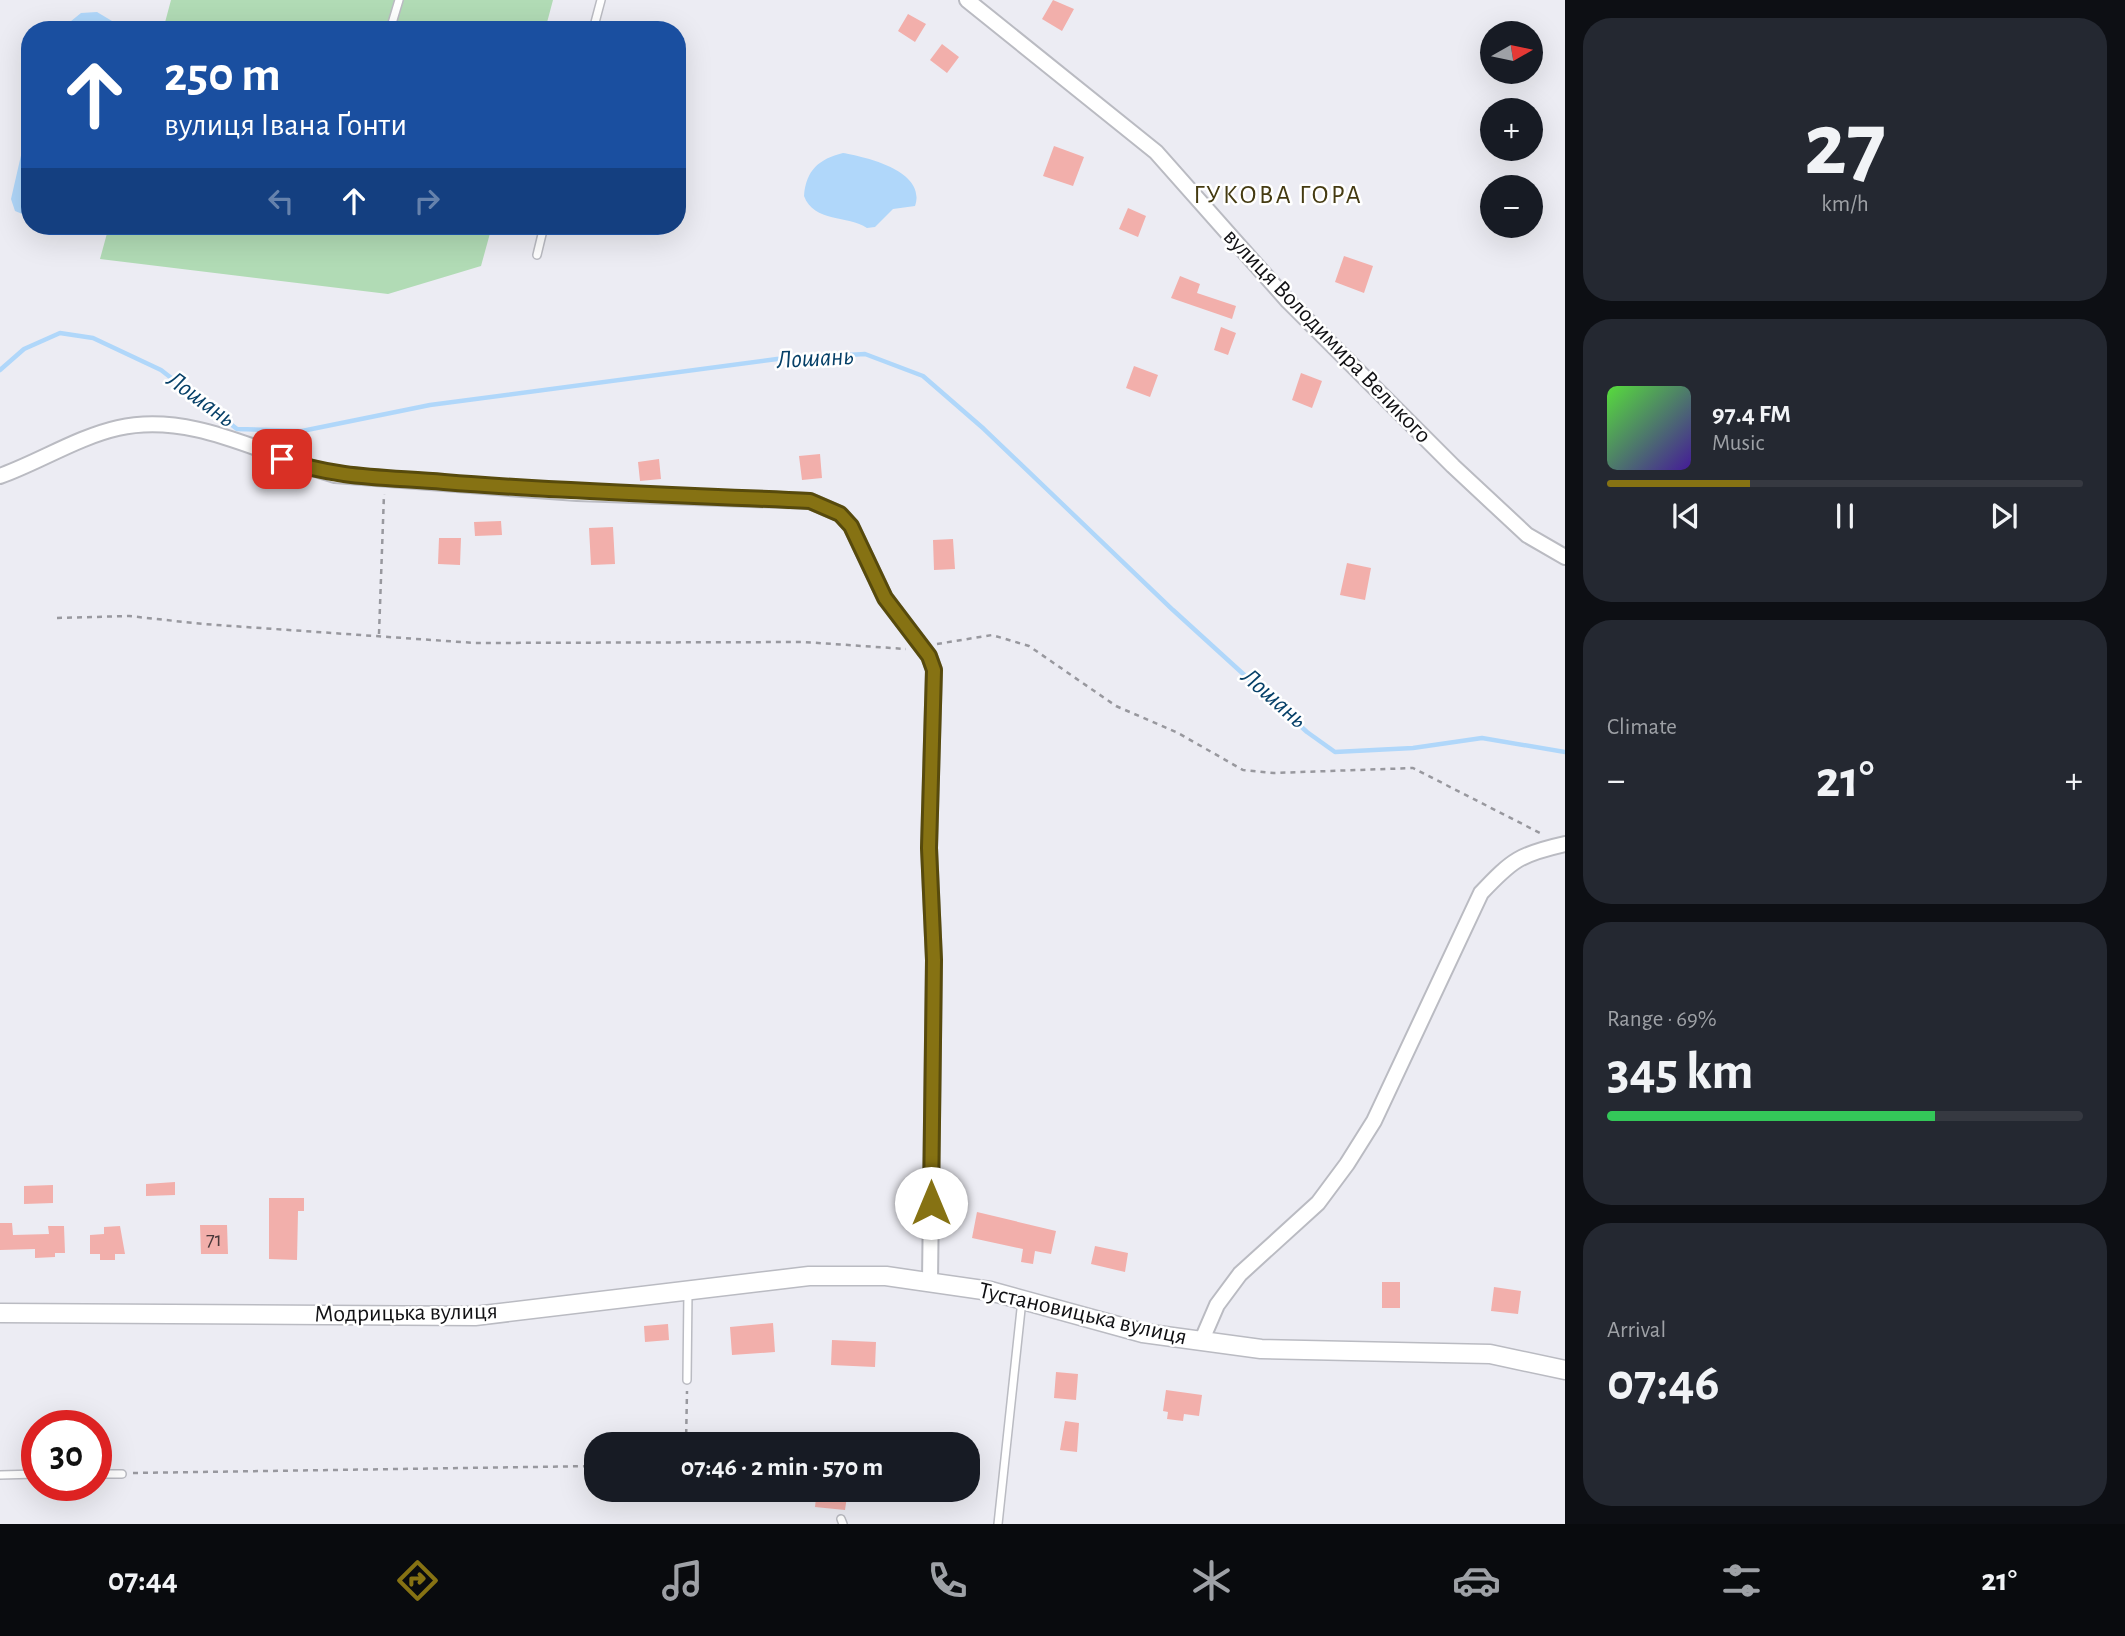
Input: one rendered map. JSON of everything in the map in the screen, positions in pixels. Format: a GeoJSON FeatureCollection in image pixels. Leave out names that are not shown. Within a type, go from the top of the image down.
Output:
{"type":"FeatureCollection","features":[{"type":"Feature","properties":{"kind":"street","name":"вулиця Володимира Великого"},"geometry":{"type":"LineString","coordinates":[[967,0],[1156,152],[1288,301],[1453,466],[1527,535],[1565,557]]}},
{"type":"Feature","properties":{"kind":"street"},"geometry":{"type":"LineString","coordinates":[[0,476],[118,428],[148,425],[215,433],[334,475],[577,493],[810,501],[840,514],[851,526],[885,598],[929,656],[934,670],[929,848],[934,960],[930,1281]]}},
{"type":"Feature","properties":{"kind":"street"},"geometry":{"type":"LineString","coordinates":[[1201,1342],[1217,1305],[1240,1274],[1318,1203],[1374,1121],[1481,893],[1509,863],[1529,852],[1565,844]]}},
{"type":"Feature","properties":{"kind":"street","name":"Тустановицька вулиця"},"geometry":{"type":"LineString","coordinates":[[809,1276],[875,1276],[990,1290],[1143,1334],[1201,1342],[1261,1349],[1490,1354],[1565,1370]]}},
{"type":"Feature","properties":{"kind":"street","name":"Модрицька вулиця"},"geometry":{"type":"LineString","coordinates":[[0,1313],[475,1315],[809,1276]]}},
{"type":"Feature","properties":{"kind":"lane"},"geometry":{"type":"LineString","coordinates":[[393,21],[399,0]]}},
{"type":"Feature","properties":{"kind":"lane"},"geometry":{"type":"LineString","coordinates":[[595,21],[601,0]]}},
{"type":"Feature","properties":{"kind":"lane"},"geometry":{"type":"LineString","coordinates":[[537,255],[542,235]]}},
{"type":"Feature","properties":{"kind":"lane"},"geometry":{"type":"LineString","coordinates":[[687,1380],[688,1291]]}},
{"type":"Feature","properties":{"kind":"lane"},"geometry":{"type":"LineString","coordinates":[[998,1524],[1022,1299]]}},
{"type":"Feature","properties":{"kind":"lane"},"geometry":{"type":"LineString","coordinates":[[0,1475],[21,1474]]}},
{"type":"Feature","properties":{"kind":"lane"},"geometry":{"type":"LineString","coordinates":[[112,1474],[122,1474]]}},
{"type":"Feature","properties":{"kind":"path"},"geometry":{"type":"LineString","coordinates":[[379,634],[384,480]]}},
{"type":"Feature","properties":{"kind":"path"},"geometry":{"type":"LineString","coordinates":[[57,618],[129,616],[203,624],[379,634],[474,643],[804,642],[895,650],[978,636],[1008,638],[1038,651],[1116,706],[1178,733],[1243,769],[1273,773],[1413,768],[1546,836]]}},
{"type":"Feature","properties":{"kind":"path"},"geometry":{"type":"LineString","coordinates":[[686,1432],[687,1380]]}},
{"type":"Feature","properties":{"kind":"path"},"geometry":{"type":"LineString","coordinates":[[122,1474],[584,1466]]}},
{"type":"Feature","properties":{"kind":"green space"},"geometry":{"type":"Polygon","coordinates":[[[171,0],[553,0],[547,21],[165,21],[171,0]]]}},
{"type":"Feature","properties":{"kind":"green space"},"geometry":{"type":"Polygon","coordinates":[[[107,235],[490,235],[481,266],[388,294],[100,259],[107,235]]]}},
{"type":"Feature","properties":{"kind":"water"},"geometry":{"type":"Polygon","coordinates":[[[97,12],[112,21],[71,21],[81,13],[97,12]]]}},
{"type":"Feature","properties":{"kind":"water"},"geometry":{"type":"Polygon","coordinates":[[[843,153],[879,162],[904,175],[916,194],[915,206],[893,209],[875,227],[867,228],[815,211],[804,196],[808,179],[821,162],[843,153]]]}},
{"type":"Feature","properties":{"kind":"water"},"geometry":{"type":"Polygon","coordinates":[[[21,155],[21,213],[15,211],[11,199],[21,155]]]}},
{"type":"Feature","properties":{"kind":"building"},"geometry":{"type":"Polygon","coordinates":[[[1053,0],[1074,9],[1062,31],[1042,19],[1053,0]]]}},
{"type":"Feature","properties":{"kind":"building"},"geometry":{"type":"Polygon","coordinates":[[[908,14],[926,24],[915,42],[898,31],[908,14]]]}},
{"type":"Feature","properties":{"kind":"building"},"geometry":{"type":"Polygon","coordinates":[[[942,44],[959,57],[947,73],[930,60],[942,44]]]}},
{"type":"Feature","properties":{"kind":"building"},"geometry":{"type":"Polygon","coordinates":[[[1054,146],[1084,157],[1073,186],[1043,176],[1054,146]]]}},
{"type":"Feature","properties":{"kind":"building"},"geometry":{"type":"Polygon","coordinates":[[[1128,208],[1146,216],[1138,237],[1119,229],[1128,208]]]}},
{"type":"Feature","properties":{"kind":"building"},"geometry":{"type":"Polygon","coordinates":[[[1344,256],[1373,266],[1364,293],[1335,282],[1344,256]]]}},
{"type":"Feature","properties":{"kind":"building"},"geometry":{"type":"Polygon","coordinates":[[[1180,276],[1200,284],[1197,293],[1236,306],[1232,319],[1171,298],[1180,276]]]}},
{"type":"Feature","properties":{"kind":"building"},"geometry":{"type":"Polygon","coordinates":[[[1221,327],[1236,333],[1228,355],[1214,350],[1221,327]]]}},
{"type":"Feature","properties":{"kind":"building"},"geometry":{"type":"Polygon","coordinates":[[[1134,366],[1158,375],[1150,397],[1126,388],[1134,366]]]}},
{"type":"Feature","properties":{"kind":"building"},"geometry":{"type":"Polygon","coordinates":[[[1301,373],[1322,381],[1312,408],[1292,400],[1301,373]]]}},
{"type":"Feature","properties":{"kind":"building"},"geometry":{"type":"Polygon","coordinates":[[[820,454],[822,478],[802,480],[799,456],[820,454]]]}},
{"type":"Feature","properties":{"kind":"building"},"geometry":{"type":"Polygon","coordinates":[[[659,459],[661,479],[640,481],[638,462],[659,459]]]}},
{"type":"Feature","properties":{"kind":"building"},"geometry":{"type":"Polygon","coordinates":[[[501,521],[502,535],[475,536],[474,522],[501,521]]]}},
{"type":"Feature","properties":{"kind":"building"},"geometry":{"type":"Polygon","coordinates":[[[613,527],[615,564],[591,565],[589,528],[613,527]]]}},
{"type":"Feature","properties":{"kind":"building"},"geometry":{"type":"Polygon","coordinates":[[[439,538],[461,538],[460,565],[438,564],[439,538]]]}},
{"type":"Feature","properties":{"kind":"building"},"geometry":{"type":"Polygon","coordinates":[[[953,539],[955,569],[934,570],[933,540],[953,539]]]}},
{"type":"Feature","properties":{"kind":"building"},"geometry":{"type":"Polygon","coordinates":[[[1347,563],[1371,568],[1365,600],[1340,595],[1347,563]]]}},
{"type":"Feature","properties":{"kind":"building"},"geometry":{"type":"Polygon","coordinates":[[[175,1182],[175,1195],[146,1196],[146,1184],[175,1182]]]}},
{"type":"Feature","properties":{"kind":"building"},"geometry":{"type":"Polygon","coordinates":[[[53,1185],[53,1203],[24,1204],[24,1186],[53,1185]]]}},
{"type":"Feature","properties":{"kind":"building"},"geometry":{"type":"Polygon","coordinates":[[[269,1198],[304,1198],[304,1211],[298,1211],[297,1260],[269,1259],[269,1198]]]}},
{"type":"Feature","properties":{"kind":"building"},"geometry":{"type":"Polygon","coordinates":[[[977,1212],[1056,1231],[1051,1254],[1035,1251],[1033,1264],[1021,1262],[1023,1249],[972,1238],[977,1212]]]}},
{"type":"Feature","properties":{"kind":"building"},"geometry":{"type":"Polygon","coordinates":[[[0,1223],[12,1223],[13,1235],[49,1234],[48,1226],[64,1226],[65,1253],[55,1253],[55,1257],[35,1258],[35,1249],[0,1250],[0,1223]]]}},
{"type":"Feature","properties":{"kind":"building"},"geometry":{"type":"Polygon","coordinates":[[[200,1225],[227,1225],[228,1254],[201,1254],[200,1225]]]}},
{"type":"Feature","properties":{"kind":"building"},"geometry":{"type":"Polygon","coordinates":[[[120,1226],[125,1254],[115,1254],[115,1260],[100,1260],[100,1254],[90,1254],[90,1235],[104,1234],[104,1227],[120,1226]]]}},
{"type":"Feature","properties":{"kind":"building"},"geometry":{"type":"Polygon","coordinates":[[[1095,1246],[1128,1253],[1125,1272],[1091,1264],[1095,1246]]]}},
{"type":"Feature","properties":{"kind":"building"},"geometry":{"type":"Polygon","coordinates":[[[1382,1282],[1400,1282],[1400,1308],[1382,1308],[1382,1282]]]}},
{"type":"Feature","properties":{"kind":"building"},"geometry":{"type":"Polygon","coordinates":[[[1494,1287],[1521,1291],[1518,1314],[1491,1311],[1494,1287]]]}},
{"type":"Feature","properties":{"kind":"building"},"geometry":{"type":"Polygon","coordinates":[[[773,1323],[775,1352],[732,1355],[730,1327],[773,1323]]]}},
{"type":"Feature","properties":{"kind":"building"},"geometry":{"type":"Polygon","coordinates":[[[668,1324],[669,1340],[645,1342],[644,1326],[668,1324]]]}},
{"type":"Feature","properties":{"kind":"building"},"geometry":{"type":"Polygon","coordinates":[[[832,1340],[876,1342],[875,1367],[831,1365],[832,1340]]]}},
{"type":"Feature","properties":{"kind":"building"},"geometry":{"type":"Polygon","coordinates":[[[1056,1372],[1078,1374],[1076,1400],[1054,1398],[1056,1372]]]}},
{"type":"Feature","properties":{"kind":"building"},"geometry":{"type":"Polygon","coordinates":[[[1166,1390],[1202,1395],[1199,1416],[1184,1414],[1183,1421],[1167,1419],[1168,1412],[1163,1411],[1166,1390]]]}},
{"type":"Feature","properties":{"kind":"building"},"geometry":{"type":"Polygon","coordinates":[[[1065,1421],[1079,1423],[1077,1452],[1060,1450],[1065,1421]]]}},
{"type":"Feature","properties":{"kind":"building"},"geometry":{"type":"Polygon","coordinates":[[[816,1502],[846,1502],[845,1510],[815,1507],[816,1502]]]}},
{"type":"Feature","properties":{"kind":"waterway","name":"Лошань"},"geometry":{"type":"LineString","coordinates":[[0,370],[24,349],[60,333],[93,338],[161,370],[237,429],[302,431],[430,405],[777,359],[865,354],[923,376],[984,429],[1173,610],[1307,732],[1335,752],[1413,748],[1482,738],[1565,752]]}},
{"type":"Feature","properties":{"kind":"district","name":"ГУКОВА ГОРА"},"geometry":{"type":"Point","coordinates":[1278,195]}},
{"type":"Feature","properties":{"kind":"route"},"geometry":{"type":"LineString","coordinates":[[282,459],[334,475],[384,480],[425,480],[577,493],[647,493],[810,501],[840,514],[851,526],[885,598],[929,656],[934,670],[929,848],[934,960],[931,1203]]}}]}
